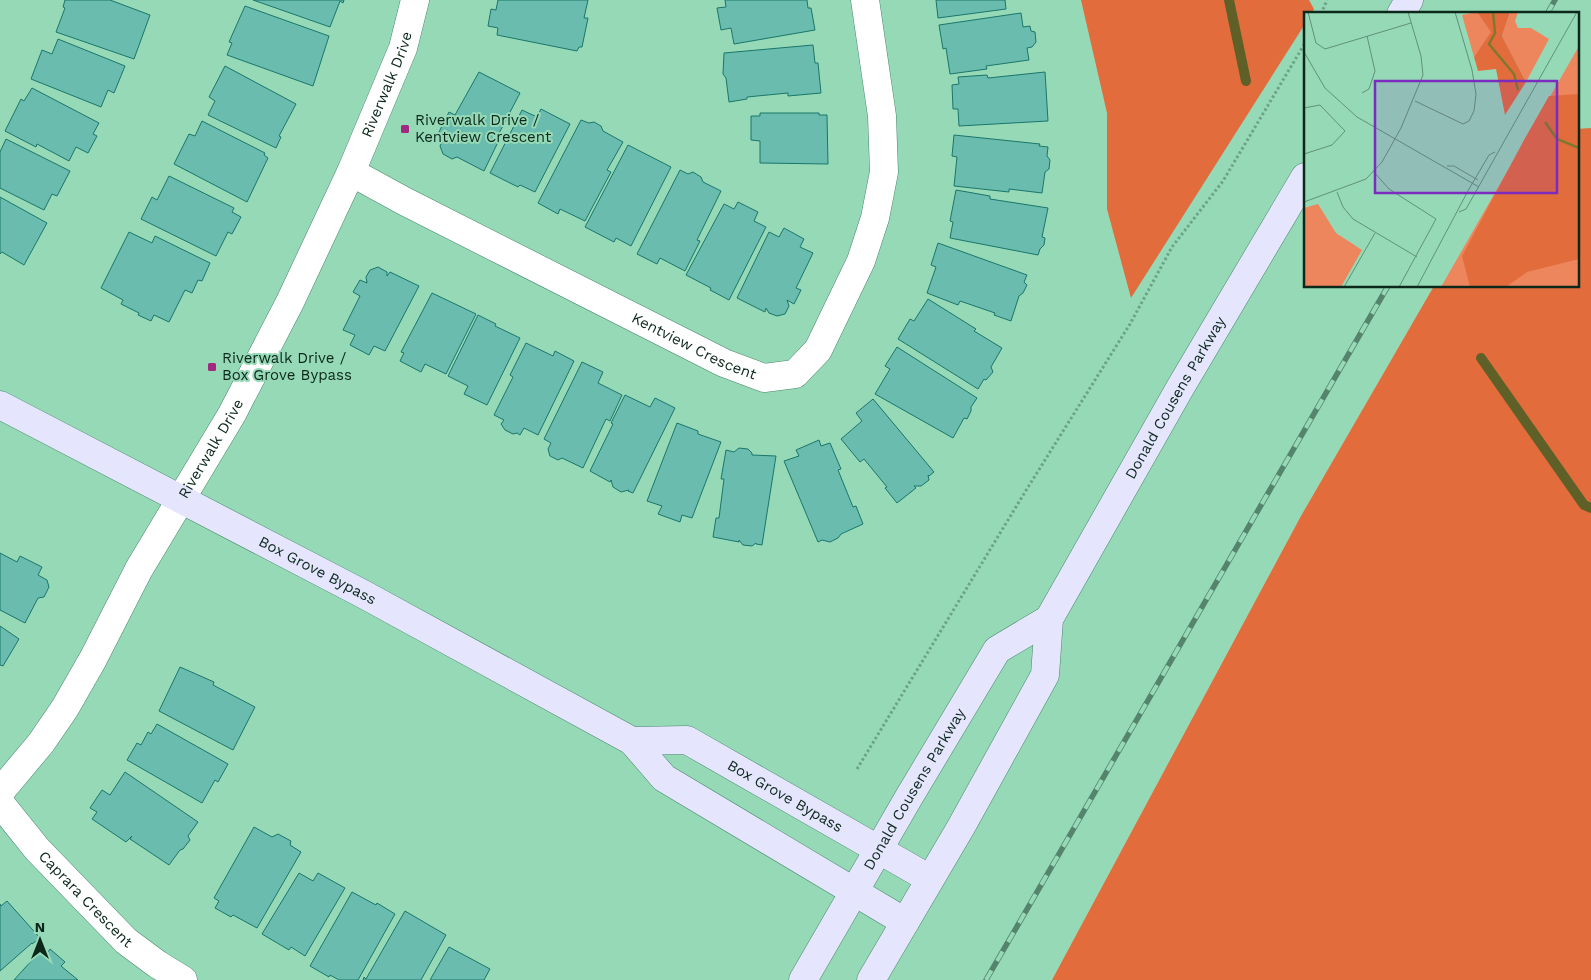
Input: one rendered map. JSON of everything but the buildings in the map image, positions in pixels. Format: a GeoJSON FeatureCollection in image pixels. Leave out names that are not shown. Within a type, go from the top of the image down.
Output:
{"type":"FeatureCollection","features":[{"type":"Feature","properties":{"kind":"main road"},"geometry":{"type":"LineString","coordinates":[[1402,12],[1410,0]]}},
{"type":"Feature","properties":{"kind":"main road","name":"Donald Cousens Parkway"},"geometry":{"type":"LineString","coordinates":[[872,980],[1045,675],[1049,620],[1180,388],[1304,179]]}},
{"type":"Feature","properties":{"kind":"main road","name":"Box Grove Bypass"},"geometry":{"type":"LineString","coordinates":[[0,405],[364,594],[632,741],[664,778],[906,922]]}},
{"type":"Feature","properties":{"kind":"main road","name":"Donald Cousens Parkway"},"geometry":{"type":"LineString","coordinates":[[803,980],[878,849],[997,650],[1049,620]]}},
{"type":"Feature","properties":{"kind":"main road","name":"Box Grove Bypass"},"geometry":{"type":"LineString","coordinates":[[632,741],[686,740],[930,879]]}},
{"type":"Feature","properties":{"kind":"street","name":"Riverwalk Drive"},"geometry":{"type":"LineString","coordinates":[[0,792],[41,743],[66,708],[139,569],[232,414],[250,380],[303,277],[351,172],[403,48],[415,0]]}},
{"type":"Feature","properties":{"kind":"street","name":"Kentview Crescent"},"geometry":{"type":"LineString","coordinates":[[351,172],[404,201],[724,363],[764,378],[795,374],[818,350],[861,261],[875,218],[884,172],[882,116],[865,0]]}},
{"type":"Feature","properties":{"kind":"street","name":"Caprara Crescent"},"geometry":{"type":"LineString","coordinates":[[0,804],[37,848],[126,941],[183,980]]}},
{"type":"Feature","properties":{"kind":"path"},"geometry":{"type":"LineString","coordinates":[[1322,12],[1327,0]]}},
{"type":"Feature","properties":{"kind":"path"},"geometry":{"type":"LineString","coordinates":[[856,769],[1130,324],[1172,246],[1223,181],[1304,45]]}},
{"type":"Feature","properties":{"kind":"shaded area"},"geometry":{"type":"Polygon","coordinates":[[[1081,0],[1309,0],[1314,9],[1312,12],[1304,12],[1304,26],[1131,298],[1107,209],[1107,113],[1081,0]]]}},
{"type":"Feature","properties":{"kind":"shaded area"},"geometry":{"type":"Polygon","coordinates":[[[1591,128],[1591,980],[1052,980],[1301,516],[1433,288],[1578,288],[1578,129],[1591,128]]]}},
{"type":"Feature","properties":{"kind":"waterway"},"geometry":{"type":"LineString","coordinates":[[1229,0],[1246,81]]}},
{"type":"Feature","properties":{"kind":"waterway"},"geometry":{"type":"LineString","coordinates":[[1481,358],[1584,505],[1591,508]]}},
{"type":"Feature","properties":{"kind":"railway"},"geometry":{"type":"LineString","coordinates":[[1548,12],[1555,0]]}},
{"type":"Feature","properties":{"kind":"railway"},"geometry":{"type":"LineString","coordinates":[[986,980],[1387,288]]}},
{"type":"Feature","properties":{"kind":"place","name":"Riverwalk Drive / Kentview Crescent"},"geometry":{"type":"Point","coordinates":[405,129]}},
{"type":"Feature","properties":{"kind":"place","name":"Riverwalk Drive / Box Grove Bypass"},"geometry":{"type":"Point","coordinates":[212,367]}}]}
